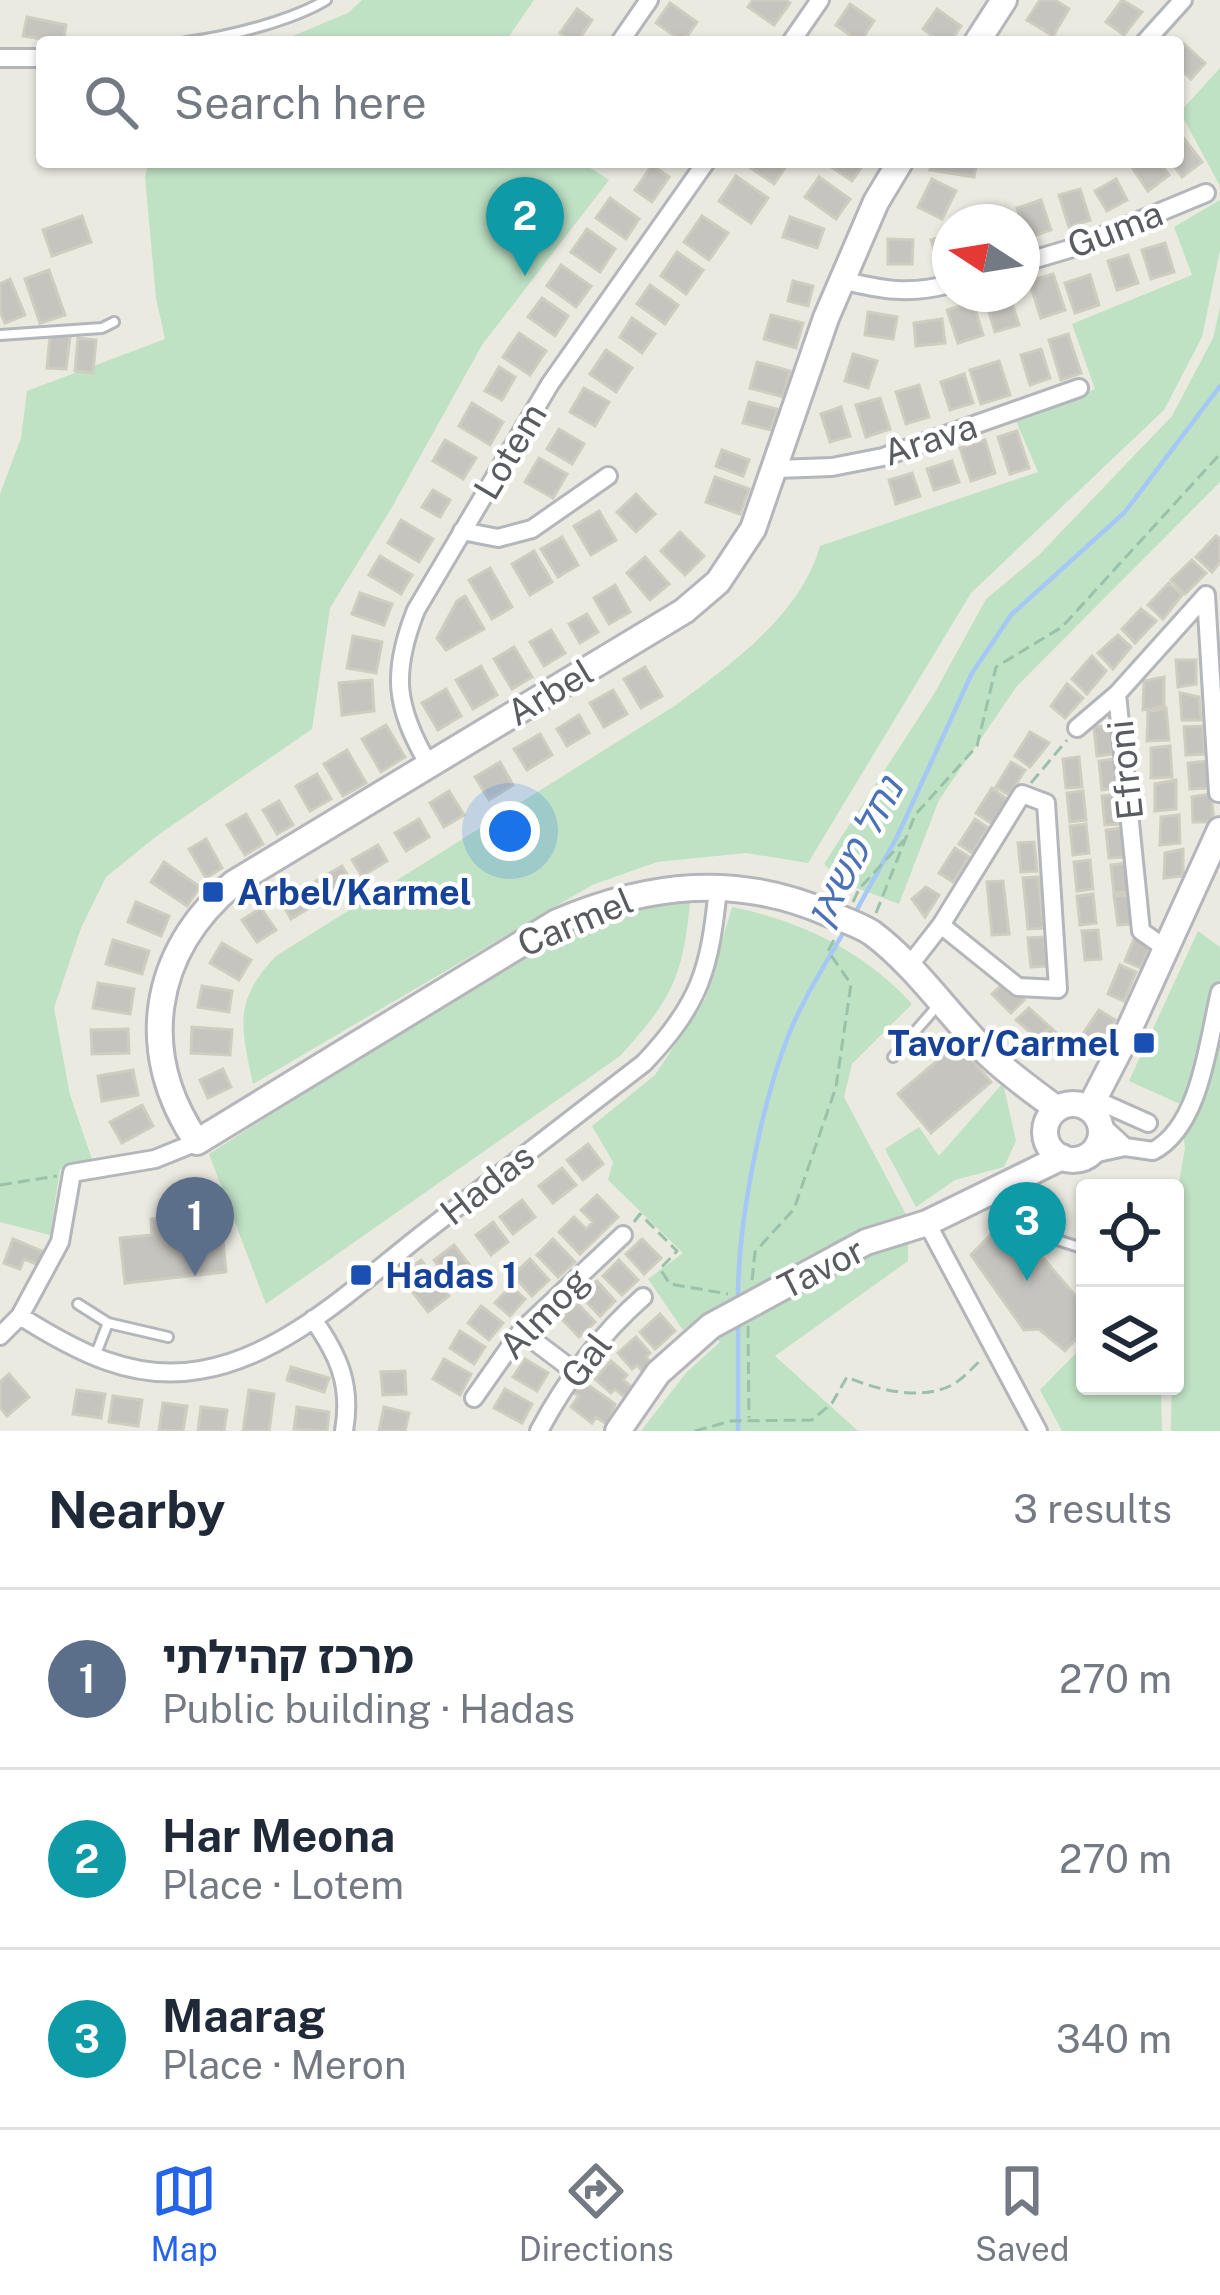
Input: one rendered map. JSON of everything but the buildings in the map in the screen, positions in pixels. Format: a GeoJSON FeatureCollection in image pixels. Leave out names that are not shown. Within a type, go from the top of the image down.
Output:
{"type":"FeatureCollection","features":[{"type":"Feature","properties":{"kind":"street"},"geometry":{"type":"LineString","coordinates":[[624,36],[649,0]]}},
{"type":"Feature","properties":{"kind":"street"},"geometry":{"type":"LineString","coordinates":[[794,36],[820,0]]}},
{"type":"Feature","properties":{"kind":"street"},"geometry":{"type":"LineString","coordinates":[[981,36],[1004,0]]}},
{"type":"Feature","properties":{"kind":"street"},"geometry":{"type":"LineString","coordinates":[[1150,36],[1183,0]]}},
{"type":"Feature","properties":{"kind":"street"},"geometry":{"type":"LineString","coordinates":[[0,58],[36,58]]}},
{"type":"Feature","properties":{"kind":"street","name":"Lotem"},"geometry":{"type":"LineString","coordinates":[[429,765],[406,727],[398,681],[403,644],[416,610],[550,384],[702,168]]}},
{"type":"Feature","properties":{"kind":"street","name":"Arbel"},"geometry":{"type":"LineString","coordinates":[[196,1142],[176,1112],[159,1049],[158,1016],[185,934],[234,883],[684,611],[718,582],[739,556],[777,469],[842,280],[896,168]]}},
{"type":"Feature","properties":{"kind":"street","name":"Guma"},"geometry":{"type":"LineString","coordinates":[[1040,258],[1206,193]]}},
{"type":"Feature","properties":{"kind":"street"},"geometry":{"type":"LineString","coordinates":[[842,280],[889,292],[932,288]]}},
{"type":"Feature","properties":{"kind":"street","name":"Arava"},"geometry":{"type":"LineString","coordinates":[[777,469],[832,467],[883,457],[1079,388]]}},
{"type":"Feature","properties":{"kind":"street"},"geometry":{"type":"LineString","coordinates":[[462,531],[498,538],[532,529],[608,476]]}},
{"type":"Feature","properties":{"kind":"street","name":"Efroni"},"geometry":{"type":"LineString","coordinates":[[1166,948],[1141,931],[1117,694],[1206,595],[1219,793]]}},
{"type":"Feature","properties":{"kind":"street"},"geometry":{"type":"LineString","coordinates":[[1077,728],[1117,694]]}},
{"type":"Feature","properties":{"kind":"street"},"geometry":{"type":"LineString","coordinates":[[909,966],[940,926],[1022,794],[1046,803],[1058,989],[1018,987],[940,926]]}},
{"type":"Feature","properties":{"kind":"street"},"geometry":{"type":"LineString","coordinates":[[1088,1155],[1099,1141],[1094,1110],[1220,830]]}},
{"type":"Feature","properties":{"kind":"street","name":"Carmel"},"geometry":{"type":"LineString","coordinates":[[72,1173],[155,1159],[196,1142],[557,922],[629,895],[718,888],[791,896],[869,931],[909,966],[989,1055],[1058,1108]]}},
{"type":"Feature","properties":{"kind":"street","name":"Hadas"},"geometry":{"type":"LineString","coordinates":[[20,1316],[94,1357],[157,1372],[199,1371],[246,1358],[313,1318],[644,1063],[674,1032],[696,995],[711,954],[718,888]]}},
{"type":"Feature","properties":{"kind":"street"},"geometry":{"type":"LineString","coordinates":[[1148,1124],[1073,1104],[1058,1108],[1047,1122],[1046,1138],[1062,1157],[1125,1147],[1154,1151],[1177,1132],[1196,1091],[1220,992]]}},
{"type":"Feature","properties":{"kind":"street"},"geometry":{"type":"LineString","coordinates":[[1094,1110],[1125,1147]]}},
{"type":"Feature","properties":{"kind":"street","name":"Tavor"},"geometry":{"type":"LineString","coordinates":[[618,1431],[658,1373],[711,1326],[866,1242],[928,1223],[1062,1157]]}},
{"type":"Feature","properties":{"kind":"street"},"geometry":{"type":"LineString","coordinates":[[0,1336],[20,1316],[61,1242],[72,1173]]}},
{"type":"Feature","properties":{"kind":"street"},"geometry":{"type":"LineString","coordinates":[[928,1223],[1038,1431]]}},
{"type":"Feature","properties":{"kind":"street","name":"Almog"},"geometry":{"type":"LineString","coordinates":[[474,1398],[521,1331],[623,1234]]}},
{"type":"Feature","properties":{"kind":"street","name":"Gal"},"geometry":{"type":"LineString","coordinates":[[539,1431],[574,1371],[616,1321],[644,1297]]}},
{"type":"Feature","properties":{"kind":"street"},"geometry":{"type":"LineString","coordinates":[[313,1318],[346,1377],[344,1431]]}},
{"type":"Feature","properties":{"kind":"street"},"geometry":{"type":"LineString","coordinates":[[521,1331],[574,1371]]}},
{"type":"Feature","properties":{"kind":"lane"},"geometry":{"type":"LineString","coordinates":[[222,36],[303,14],[326,0]]}},
{"type":"Feature","properties":{"kind":"lane"},"geometry":{"type":"LineString","coordinates":[[0,335],[102,328],[114,322]]}},
{"type":"Feature","properties":{"kind":"lane"},"geometry":{"type":"LineString","coordinates":[[893,1057],[940,1003]]}},
{"type":"Feature","properties":{"kind":"lane"},"geometry":{"type":"LineString","coordinates":[[990,1191],[1026,1230],[1076,1247]]}},
{"type":"Feature","properties":{"kind":"lane"},"geometry":{"type":"LineString","coordinates":[[78,1304],[108,1323],[168,1337]]}},
{"type":"Feature","properties":{"kind":"lane"},"geometry":{"type":"LineString","coordinates":[[94,1357],[108,1323]]}},
{"type":"Feature","properties":{"kind":"path"},"geometry":{"type":"LineString","coordinates":[[869,931],[915,815],[976,746],[996,667],[1062,627],[1220,454]]}},
{"type":"Feature","properties":{"kind":"path"},"geometry":{"type":"LineString","coordinates":[[1022,794],[1077,728]]}},
{"type":"Feature","properties":{"kind":"path"},"geometry":{"type":"LineString","coordinates":[[849,909],[859,889],[905,839]]}},
{"type":"Feature","properties":{"kind":"path"},"geometry":{"type":"LineString","coordinates":[[749,1421],[746,1307],[754,1252],[794,1209],[836,1087],[851,984],[828,951],[838,931]]}},
{"type":"Feature","properties":{"kind":"path"},"geometry":{"type":"LineString","coordinates":[[0,1185],[72,1173]]}},
{"type":"Feature","properties":{"kind":"path"},"geometry":{"type":"LineString","coordinates":[[623,1234],[640,1214],[676,1251],[660,1268],[670,1284],[725,1291],[746,1307]]}},
{"type":"Feature","properties":{"kind":"path"},"geometry":{"type":"LineString","coordinates":[[695,1431],[730,1421],[812,1420],[832,1403],[847,1378],[873,1388],[913,1393],[951,1386],[993,1350]]}},
{"type":"Feature","properties":{"kind":"path"},"geometry":{"type":"LineString","coordinates":[[806,1420],[812,1431]]}},
{"type":"Feature","properties":{"kind":"green space"},"geometry":{"type":"Polygon","coordinates":[[[362,0],[534,0],[509,36],[292,36],[348,13],[362,0]]]}},
{"type":"Feature","properties":{"kind":"green space"},"geometry":{"type":"Polygon","coordinates":[[[1220,68],[1220,186],[1184,119],[1184,108],[1220,68]]]}},
{"type":"Feature","properties":{"kind":"green space"},"geometry":{"type":"Polygon","coordinates":[[[147,168],[590,168],[609,180],[482,345],[330,608],[312,729],[158,835],[106,877],[81,928],[54,1008],[70,1095],[94,1165],[60,1169],[50,1235],[0,1222],[0,494],[21,438],[27,391],[165,339],[156,298],[147,168]]]}},
{"type":"Feature","properties":{"kind":"green space"},"geometry":{"type":"Polygon","coordinates":[[[1220,200],[1220,250],[1202,337],[1164,410],[971,593],[808,863],[746,853],[657,862],[592,885],[253,1084],[244,1015],[253,987],[276,956],[676,705],[762,636],[797,594],[820,546],[1038,472],[1016,421],[1095,389],[1072,324],[1192,275],[1174,227],[1220,200]]]}},
{"type":"Feature","properties":{"kind":"green space"},"geometry":{"type":"Polygon","coordinates":[[[1220,307],[1220,482],[1017,686],[939,800],[899,904],[844,883],[824,864],[934,694],[986,599],[1039,555],[1172,416],[1213,338],[1220,307]]]}},
{"type":"Feature","properties":{"kind":"green space"},"geometry":{"type":"Polygon","coordinates":[[[690,902],[672,987],[620,1056],[266,1304],[209,1154],[528,951],[631,906],[690,902]]]}},
{"type":"Feature","properties":{"kind":"green space"},"geometry":{"type":"Polygon","coordinates":[[[732,907],[830,941],[873,968],[912,1004],[852,1064],[844,1097],[908,1218],[908,1261],[775,1356],[858,1431],[641,1431],[686,1373],[720,1342],[697,1320],[683,1330],[648,1279],[683,1253],[608,1180],[613,1162],[592,1126],[655,1075],[705,999],[732,907]]]}},
{"type":"Feature","properties":{"kind":"green space"},"geometry":{"type":"Polygon","coordinates":[[[1198,931],[1220,947],[1220,1431],[1171,1431],[1172,1395],[1184,1395],[1184,1179],[1180,1179],[1185,1148],[1180,1104],[1129,1081],[1198,931]]]}},
{"type":"Feature","properties":{"kind":"green space"},"geometry":{"type":"Polygon","coordinates":[[[1003,1083],[1016,1141],[1004,1167],[955,1180],[916,1207],[885,1149],[919,1127],[939,1156],[1003,1083]]]}},
{"type":"Feature","properties":{"kind":"green space"},"geometry":{"type":"Polygon","coordinates":[[[1076,1353],[1076,1395],[1161,1395],[1162,1431],[1062,1431],[1040,1390],[1076,1353]]]}},
{"type":"Feature","properties":{"kind":"waterway","name":"נחל משאן"},"geometry":{"type":"LineString","coordinates":[[855,913],[897,837],[972,673],[1011,615],[1125,512],[1220,386]]}},
{"type":"Feature","properties":{"kind":"waterway","name":"נחל משאן"},"geometry":{"type":"LineString","coordinates":[[738,1298],[747,1200],[769,1095],[795,1020],[846,928]]}},
{"type":"Feature","properties":{"kind":"waterway","name":"נחל משאן"},"geometry":{"type":"LineString","coordinates":[[738,1322],[738,1431]]}},
{"type":"Feature","properties":{"kind":"place","name":"Har Meona"},"geometry":{"type":"Point","coordinates":[525,276]}},
{"type":"Feature","properties":{"kind":"place","name":"Arbel/Karmel"},"geometry":{"type":"Point","coordinates":[213,892]}},
{"type":"Feature","properties":{"kind":"place","name":"Tavor/Carmel"},"geometry":{"type":"Point","coordinates":[1144,1043]}},
{"type":"Feature","properties":{"kind":"place","name":"Hadas 1"},"geometry":{"type":"Point","coordinates":[361,1275]}},
{"type":"Feature","properties":{"kind":"place","name":"מרכז קהילתי"},"geometry":{"type":"Point","coordinates":[195,1276]}},
{"type":"Feature","properties":{"kind":"place","name":"Maarag"},"geometry":{"type":"Point","coordinates":[1027,1281]}}]}
